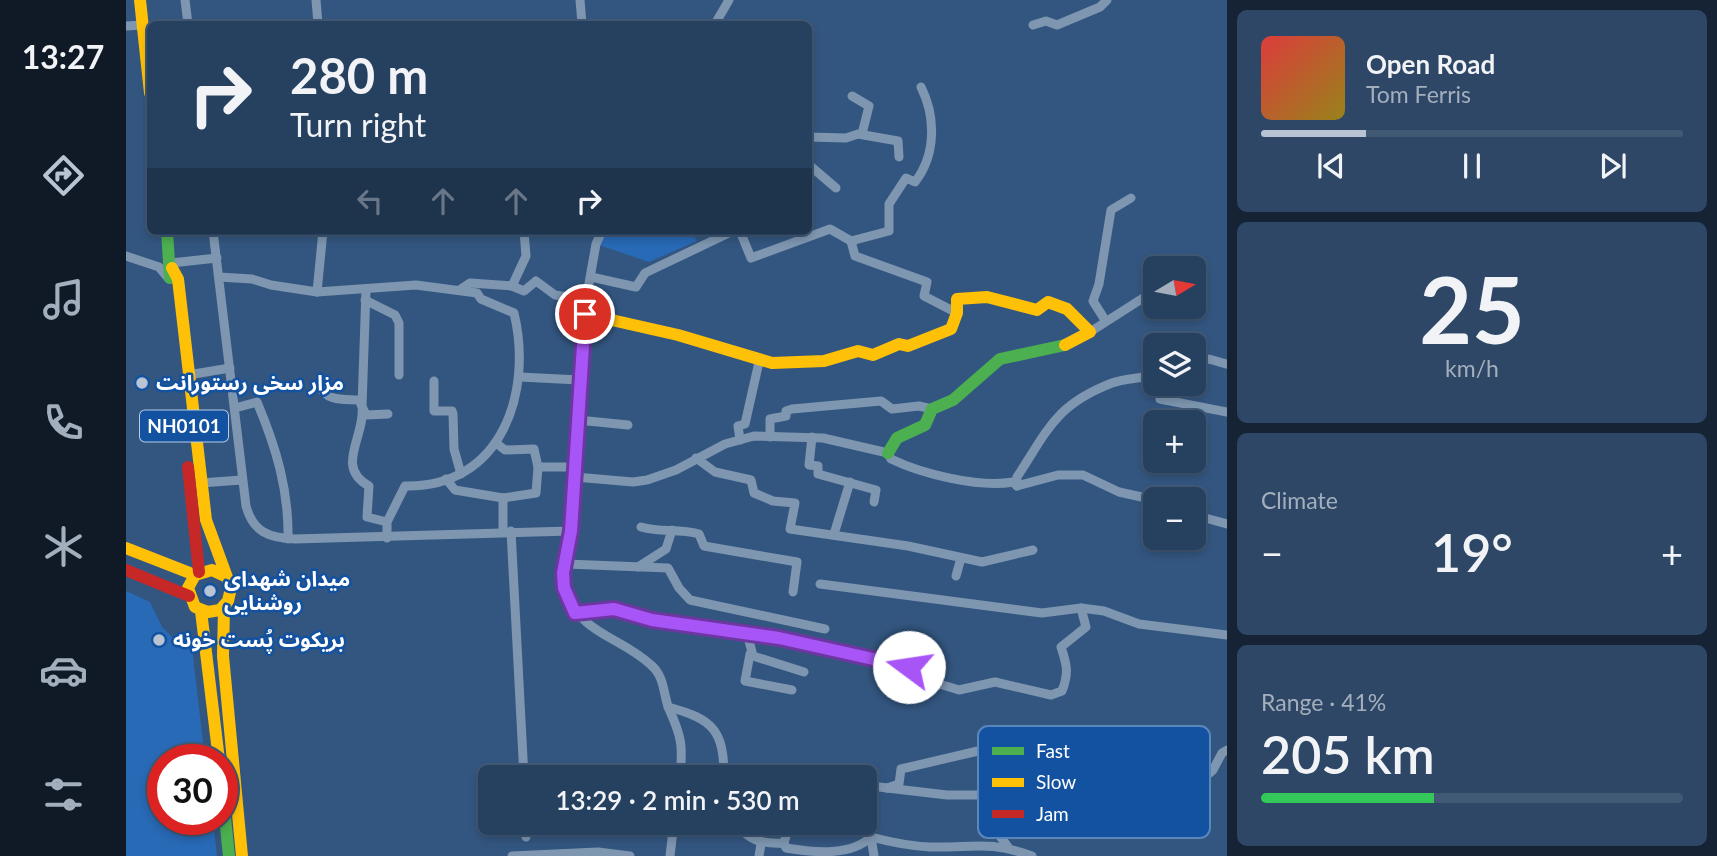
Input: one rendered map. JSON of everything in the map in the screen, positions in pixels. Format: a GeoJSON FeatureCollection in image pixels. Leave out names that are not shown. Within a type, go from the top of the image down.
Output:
{"type":"FeatureCollection","features":[{"type":"Feature","properties":{"kind":"main road"},"geometry":{"type":"LineString","coordinates":[[140,0],[147,68]]}},
{"type":"Feature","properties":{"kind":"main road","name":"NH0101"},"geometry":{"type":"LineString","coordinates":[[168,235],[206,520],[231,595],[224,607],[223,656],[242,856]]}},
{"type":"Feature","properties":{"kind":"main road","name":"NH0101"},"geometry":{"type":"LineString","coordinates":[[173,273],[197,574],[190,581],[189,596]]}},
{"type":"Feature","properties":{"kind":"main road"},"geometry":{"type":"LineString","coordinates":[[585,314],[678,335],[758,362],[800,363],[858,351],[873,355],[899,344],[908,346],[951,329],[957,313],[957,299],[970,295],[995,298],[1037,310],[1048,302],[1066,309],[1090,332],[1058,349],[1000,359],[953,400],[932,409],[925,425],[897,438],[888,453]]}},
{"type":"Feature","properties":{"kind":"main road"},"geometry":{"type":"LineString","coordinates":[[126,548],[197,574],[212,570],[225,576]]}},
{"type":"Feature","properties":{"kind":"main road"},"geometry":{"type":"LineString","coordinates":[[127,570],[189,596],[201,611],[217,744]]}},
{"type":"Feature","properties":{"kind":"main road"},"geometry":{"type":"LineString","coordinates":[[201,611],[213,612],[224,607]]}},
{"type":"Feature","properties":{"kind":"main road"},"geometry":{"type":"LineString","coordinates":[[227,835],[229,856]]}},
{"type":"Feature","properties":{"kind":"street"},"geometry":{"type":"LineString","coordinates":[[185,0],[188,21]]}},
{"type":"Feature","properties":{"kind":"street"},"geometry":{"type":"LineString","coordinates":[[316,0],[318,21]]}},
{"type":"Feature","properties":{"kind":"street"},"geometry":{"type":"LineString","coordinates":[[580,0],[582,21]]}},
{"type":"Feature","properties":{"kind":"street"},"geometry":{"type":"LineString","coordinates":[[717,21],[729,0]]}},
{"type":"Feature","properties":{"kind":"street"},"geometry":{"type":"LineString","coordinates":[[1033,25],[1046,21],[1057,25],[1100,7],[1107,0]]}},
{"type":"Feature","properties":{"kind":"street"},"geometry":{"type":"LineString","coordinates":[[126,26],[142,25]]}},
{"type":"Feature","properties":{"kind":"street"},"geometry":{"type":"LineString","coordinates":[[742,235],[751,258],[830,229],[851,241],[889,231],[889,204],[906,178],[915,181],[928,162],[931,129],[927,100],[921,87]]}},
{"type":"Feature","properties":{"kind":"street"},"geometry":{"type":"LineString","coordinates":[[852,96],[869,106],[862,134]]}},
{"type":"Feature","properties":{"kind":"street"},"geometry":{"type":"LineString","coordinates":[[812,137],[846,138],[862,134],[898,141],[899,157]]}},
{"type":"Feature","properties":{"kind":"street"},"geometry":{"type":"LineString","coordinates":[[812,167],[836,188]]}},
{"type":"Feature","properties":{"kind":"street"},"geometry":{"type":"LineString","coordinates":[[1105,320],[1093,301],[1111,210],[1131,198]]}},
{"type":"Feature","properties":{"kind":"street"},"geometry":{"type":"LineString","coordinates":[[214,235],[242,480],[250,521],[263,533],[288,539],[571,531]]}},
{"type":"Feature","properties":{"kind":"street"},"geometry":{"type":"LineString","coordinates":[[317,292],[323,235]]}},
{"type":"Feature","properties":{"kind":"street"},"geometry":{"type":"LineString","coordinates":[[512,286],[526,256],[523,235]]}},
{"type":"Feature","properties":{"kind":"street"},"geometry":{"type":"LineString","coordinates":[[600,235],[596,243],[586,300],[571,531],[564,588],[575,613],[588,625],[651,664],[661,677],[668,707],[680,730],[683,751],[681,765]]}},
{"type":"Feature","properties":{"kind":"street"},"geometry":{"type":"LineString","coordinates":[[591,277],[636,287],[645,273],[725,235]]}},
{"type":"Feature","properties":{"kind":"street"},"geometry":{"type":"LineString","coordinates":[[851,241],[855,256],[927,282],[924,296],[957,313]]}},
{"type":"Feature","properties":{"kind":"street"},"geometry":{"type":"LineString","coordinates":[[126,256],[173,273],[217,258]]}},
{"type":"Feature","properties":{"kind":"street"},"geometry":{"type":"LineString","coordinates":[[219,277],[252,279],[271,285],[317,292],[416,285],[461,289],[477,293],[481,299],[514,313],[519,336],[520,377],[516,400],[496,443],[461,474],[426,486],[405,486],[387,522],[387,538]]}},
{"type":"Feature","properties":{"kind":"street"},"geometry":{"type":"LineString","coordinates":[[461,289],[470,284],[512,286],[524,292],[536,281],[543,283],[555,295],[586,300]]}},
{"type":"Feature","properties":{"kind":"street"},"geometry":{"type":"LineString","coordinates":[[366,290],[362,406],[364,421],[352,468],[356,479],[369,486],[367,517],[387,522]]}},
{"type":"Feature","properties":{"kind":"street"},"geometry":{"type":"LineString","coordinates":[[1090,332],[1143,298]]}},
{"type":"Feature","properties":{"kind":"street"},"geometry":{"type":"LineString","coordinates":[[365,300],[395,314],[399,323],[399,375]]}},
{"type":"Feature","properties":{"kind":"street"},"geometry":{"type":"LineString","coordinates":[[1206,360],[1226,364]]}},
{"type":"Feature","properties":{"kind":"street"},"geometry":{"type":"LineString","coordinates":[[740,440],[738,426],[746,424],[758,362]]}},
{"type":"Feature","properties":{"kind":"street"},"geometry":{"type":"LineString","coordinates":[[188,375],[230,368]]}},
{"type":"Feature","properties":{"kind":"street"},"geometry":{"type":"LineString","coordinates":[[1017,485],[1017,477],[1042,433],[1065,408],[1114,382],[1143,376]]}},
{"type":"Feature","properties":{"kind":"street"},"geometry":{"type":"LineString","coordinates":[[520,377],[579,380]]}},
{"type":"Feature","properties":{"kind":"street"},"geometry":{"type":"LineString","coordinates":[[434,381],[434,411],[452,411],[453,414],[454,449],[461,474]]}},
{"type":"Feature","properties":{"kind":"street"},"geometry":{"type":"LineString","coordinates":[[319,385],[323,394],[334,399],[359,400],[366,415],[388,414]]}},
{"type":"Feature","properties":{"kind":"street"},"geometry":{"type":"LineString","coordinates":[[1160,396],[1160,399],[1227,412]]}},
{"type":"Feature","properties":{"kind":"street"},"geometry":{"type":"LineString","coordinates":[[770,437],[770,419],[786,416],[786,411],[792,409],[881,401],[892,409],[919,406],[932,409]]}},
{"type":"Feature","properties":{"kind":"street"},"geometry":{"type":"LineString","coordinates":[[234,408],[257,402],[271,436],[286,487],[288,539]]}},
{"type":"Feature","properties":{"kind":"street"},"geometry":{"type":"LineString","coordinates":[[578,420],[628,425]]}},
{"type":"Feature","properties":{"kind":"street"},"geometry":{"type":"LineString","coordinates":[[538,467],[633,482],[676,470],[696,458],[754,436],[812,437],[888,453],[891,459],[923,472],[997,485],[1013,482],[1017,485],[1058,475],[1083,475],[1119,492],[1143,497]]}},
{"type":"Feature","properties":{"kind":"street"},"geometry":{"type":"LineString","coordinates":[[812,437],[809,465],[818,466],[817,474],[876,490],[874,502]]}},
{"type":"Feature","properties":{"kind":"street"},"geometry":{"type":"LineString","coordinates":[[446,479],[455,490],[503,498],[536,493],[538,467],[534,449],[505,450],[496,443]]}},
{"type":"Feature","properties":{"kind":"street"},"geometry":{"type":"LineString","coordinates":[[696,458],[715,472],[751,480],[754,493],[773,501],[795,503],[790,528],[961,558],[995,561],[1033,550]]}},
{"type":"Feature","properties":{"kind":"street"},"geometry":{"type":"LineString","coordinates":[[200,483],[242,480]]}},
{"type":"Feature","properties":{"kind":"street"},"geometry":{"type":"LineString","coordinates":[[834,534],[850,482]]}},
{"type":"Feature","properties":{"kind":"street"},"geometry":{"type":"LineString","coordinates":[[503,498],[523,765]]}},
{"type":"Feature","properties":{"kind":"street"},"geometry":{"type":"LineString","coordinates":[[1206,518],[1227,524]]}},
{"type":"Feature","properties":{"kind":"street"},"geometry":{"type":"LineString","coordinates":[[641,527],[662,533],[679,528],[699,534],[704,547],[797,562],[793,592]]}},
{"type":"Feature","properties":{"kind":"street"},"geometry":{"type":"LineString","coordinates":[[638,567],[666,549],[672,530]]}},
{"type":"Feature","properties":{"kind":"street"},"geometry":{"type":"LineString","coordinates":[[956,576],[961,558]]}},
{"type":"Feature","properties":{"kind":"street"},"geometry":{"type":"LineString","coordinates":[[566,564],[668,568],[679,588],[690,600],[825,629]]}},
{"type":"Feature","properties":{"kind":"street"},"geometry":{"type":"LineString","coordinates":[[820,583],[1042,613],[1081,608],[1104,611],[1139,624],[1227,635]]}},
{"type":"Feature","properties":{"kind":"street"},"geometry":{"type":"LineString","coordinates":[[575,613],[614,609],[652,620],[728,633],[747,633],[909,667],[933,682],[959,690],[995,682],[1059,694],[1069,668],[1061,647],[1086,627],[1081,608]]}},
{"type":"Feature","properties":{"kind":"street"},"geometry":{"type":"LineString","coordinates":[[747,633],[750,654],[744,681],[792,690]]}},
{"type":"Feature","properties":{"kind":"street"},"geometry":{"type":"LineString","coordinates":[[909,667],[913,637]]}},
{"type":"Feature","properties":{"kind":"street"},"geometry":{"type":"LineString","coordinates":[[750,654],[804,672]]}},
{"type":"Feature","properties":{"kind":"street"},"geometry":{"type":"LineString","coordinates":[[668,707],[706,719],[724,748],[724,765]]}},
{"type":"Feature","properties":{"kind":"street"},"geometry":{"type":"LineString","coordinates":[[1210,772],[1227,750]]}},
{"type":"Feature","properties":{"kind":"street"},"geometry":{"type":"LineString","coordinates":[[887,788],[899,784],[901,769],[978,751]]}},
{"type":"Feature","properties":{"kind":"street"},"geometry":{"type":"LineString","coordinates":[[877,787],[947,795],[978,795]]}},
{"type":"Feature","properties":{"kind":"street"},"geometry":{"type":"LineString","coordinates":[[670,856],[672,835]]}},
{"type":"Feature","properties":{"kind":"street"},"geometry":{"type":"LineString","coordinates":[[746,835],[761,844],[784,844]]}},
{"type":"Feature","properties":{"kind":"street"},"geometry":{"type":"LineString","coordinates":[[784,844],[786,835]]}},
{"type":"Feature","properties":{"kind":"street"},"geometry":{"type":"LineString","coordinates":[[871,837],[931,847],[972,843],[1007,847],[1032,856]]}},
{"type":"Feature","properties":{"kind":"street"},"geometry":{"type":"LineString","coordinates":[[784,844],[786,848],[834,856],[863,848],[871,837]]}},
{"type":"Feature","properties":{"kind":"street"},"geometry":{"type":"LineString","coordinates":[[871,837],[874,856]]}},
{"type":"Feature","properties":{"kind":"street"},"geometry":{"type":"LineString","coordinates":[[1001,838],[1007,847]]}},
{"type":"Feature","properties":{"kind":"street"},"geometry":{"type":"LineString","coordinates":[[759,856],[761,844]]}},
{"type":"Feature","properties":{"kind":"street"},"geometry":{"type":"LineString","coordinates":[[512,856],[598,852],[630,856]]}},
{"type":"Feature","properties":{"kind":"shaded area"},"geometry":{"type":"Polygon","coordinates":[[[600,235],[693,235],[697,241],[649,262],[596,244],[600,235]]]}},
{"type":"Feature","properties":{"kind":"shaded area"},"geometry":{"type":"Polygon","coordinates":[[[126,591],[150,602],[162,627],[175,640],[192,648],[203,744],[147,744],[147,835],[215,835],[217,856],[126,856],[126,591]]]}},
{"type":"Feature","properties":{"kind":"traffic: fast"},"geometry":{"type":"LineString","coordinates":[[167,235],[170,278]]}},
{"type":"Feature","properties":{"kind":"traffic: fast"},"geometry":{"type":"LineString","coordinates":[[888,453],[897,438],[925,425],[932,409],[953,400],[1000,359],[1065,345]]}},
{"type":"Feature","properties":{"kind":"traffic: fast"},"geometry":{"type":"LineString","coordinates":[[227,835],[229,856]]}},
{"type":"Feature","properties":{"kind":"traffic: slow"},"geometry":{"type":"LineString","coordinates":[[140,0],[147,65]]}},
{"type":"Feature","properties":{"kind":"traffic: slow"},"geometry":{"type":"LineString","coordinates":[[172,268],[178,279],[206,520],[231,588],[228,601],[220,610],[208,612],[195,607],[188,588],[195,575],[212,570],[225,576]]}},
{"type":"Feature","properties":{"kind":"traffic: slow"},"geometry":{"type":"LineString","coordinates":[[585,314],[678,335],[772,363],[824,361],[858,351],[873,355],[899,344],[908,346],[951,329],[957,313],[957,299],[987,297],[1037,310],[1048,302],[1067,309],[1090,332],[1065,345]]}},
{"type":"Feature","properties":{"kind":"traffic: slow"},"geometry":{"type":"LineString","coordinates":[[126,548],[195,575]]}},
{"type":"Feature","properties":{"kind":"traffic: slow"},"geometry":{"type":"LineString","coordinates":[[224,607],[223,656],[242,856]]}},
{"type":"Feature","properties":{"kind":"traffic: slow"},"geometry":{"type":"LineString","coordinates":[[201,611],[217,744]]}},
{"type":"Feature","properties":{"kind":"traffic: jam"},"geometry":{"type":"LineString","coordinates":[[188,467],[199,572]]}},
{"type":"Feature","properties":{"kind":"traffic: jam"},"geometry":{"type":"LineString","coordinates":[[126,570],[189,596]]}},
{"type":"Feature","properties":{"kind":"place","name":"مزار سخی رستورانت"},"geometry":{"type":"Point","coordinates":[142,383]}},
{"type":"Feature","properties":{"kind":"place","name":"میدان شهدای روشنایی"},"geometry":{"type":"Point","coordinates":[210,591]}},
{"type":"Feature","properties":{"kind":"place","name":"بریکوت پُست خونه"},"geometry":{"type":"Point","coordinates":[159,640]}},
{"type":"Feature","properties":{"kind":"route"},"geometry":{"type":"LineString","coordinates":[[585,314],[571,531],[563,573],[564,588],[575,613],[598,608],[614,609],[652,620],[728,633],[779,638],[909,667]]}}]}
